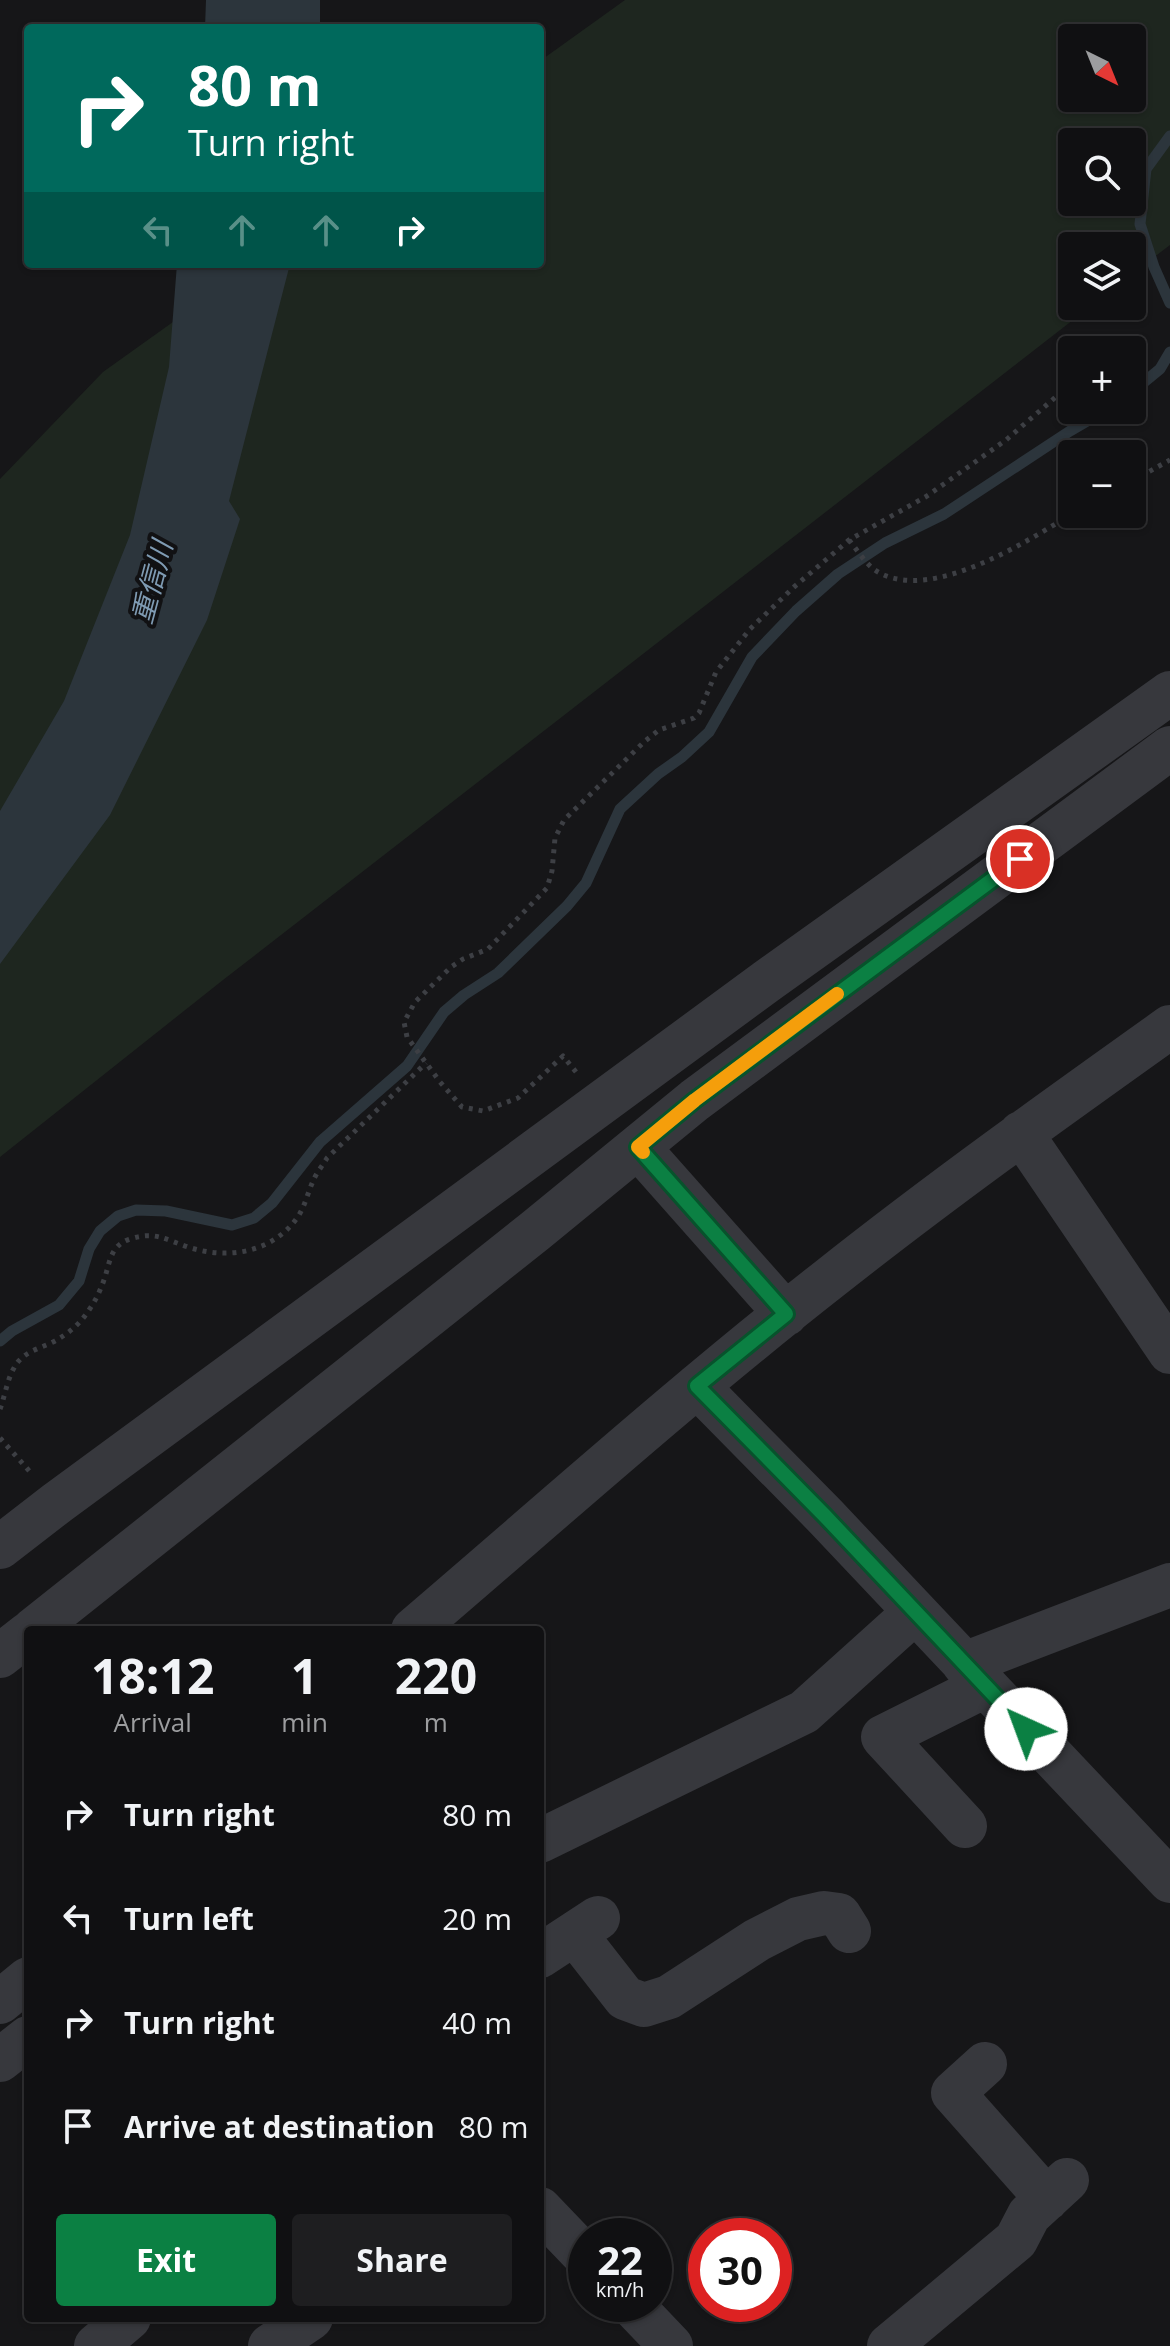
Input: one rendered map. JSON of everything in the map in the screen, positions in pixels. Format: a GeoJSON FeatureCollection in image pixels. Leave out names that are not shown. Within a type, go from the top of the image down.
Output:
{"type":"FeatureCollection","features":[{"type":"Feature","properties":{"kind":"street"},"geometry":{"type":"LineString","coordinates":[[0,1547],[599,1103],[1170,693]]}},
{"type":"Feature","properties":{"kind":"street"},"geometry":{"type":"LineString","coordinates":[[38,1626],[523,1241],[695,1100],[1170,748]]}},
{"type":"Feature","properties":{"kind":"street"},"geometry":{"type":"LineString","coordinates":[[418,1626],[697,1386],[786,1314],[983,1160],[1170,1027]]}},
{"type":"Feature","properties":{"kind":"street"},"geometry":{"type":"LineString","coordinates":[[1021,1133],[1126,1322],[1170,1352]]}},
{"type":"Feature","properties":{"kind":"street"},"geometry":{"type":"LineString","coordinates":[[638,1147],[786,1314]]}},
{"type":"Feature","properties":{"kind":"street"},"geometry":{"type":"LineString","coordinates":[[697,1386],[825,1516],[1170,1881]]}},
{"type":"Feature","properties":{"kind":"street"},"geometry":{"type":"LineString","coordinates":[[965,1826],[883,1737],[975,1675],[1170,1585]]}},
{"type":"Feature","properties":{"kind":"street"},"geometry":{"type":"LineString","coordinates":[[544,1839],[804,1712],[915,1612]]}},
{"type":"Feature","properties":{"kind":"street"},"geometry":{"type":"LineString","coordinates":[[0,1656],[24,1637]]}},
{"type":"Feature","properties":{"kind":"street"},"geometry":{"type":"LineString","coordinates":[[571,1936],[625,1998],[644,2005],[669,1997],[757,1940],[798,1919],[824,1913],[839,1915],[849,1931]]}},
{"type":"Feature","properties":{"kind":"street"},"geometry":{"type":"LineString","coordinates":[[0,2002],[24,1982]]}},
{"type":"Feature","properties":{"kind":"street"},"geometry":{"type":"LineString","coordinates":[[0,2060],[24,2041]]}},
{"type":"Feature","properties":{"kind":"street"},"geometry":{"type":"LineString","coordinates":[[889,2346],[958,2310],[1016,2240],[1029,2215],[1057,2189],[953,2093],[985,2064]]}},
{"type":"Feature","properties":{"kind":"street"},"geometry":{"type":"LineString","coordinates":[[544,2213],[568,2238]]}},
{"type":"Feature","properties":{"kind":"street"},"geometry":{"type":"LineString","coordinates":[[96,2346],[124,2322]]}},
{"type":"Feature","properties":{"kind":"street"},"geometry":{"type":"LineString","coordinates":[[648,2322],[671,2346]]}},
{"type":"Feature","properties":{"kind":"path"},"geometry":{"type":"LineString","coordinates":[[599,1103],[563,1056],[518,1098],[483,1111],[462,1107],[411,1044],[404,1022],[415,1002],[451,967],[488,949],[547,888],[555,838],[564,820],[645,741],[659,730],[694,718],[699,713],[716,672],[750,629],[849,540],[938,488],[1006,440],[1058,395]]}},
{"type":"Feature","properties":{"kind":"path"},"geometry":{"type":"LineString","coordinates":[[1146,473],[1170,460]]}},
{"type":"Feature","properties":{"kind":"path"},"geometry":{"type":"LineString","coordinates":[[849,540],[878,572],[916,580],[974,568],[1005,554],[1058,522]]}},
{"type":"Feature","properties":{"kind":"path"},"geometry":{"type":"LineString","coordinates":[[0,1409],[14,1368],[35,1349],[65,1335],[88,1312],[97,1298],[115,1248],[126,1240],[155,1234],[214,1253],[246,1251],[274,1242],[299,1216],[315,1175],[327,1158],[424,1061]]}},
{"type":"Feature","properties":{"kind":"shaded area"},"geometry":{"type":"Polygon","coordinates":[[[625,0],[1170,0],[1170,245],[1146,263],[1146,232],[1058,232],[1058,320],[1073,320],[0,1157],[0,479],[103,372],[248,268],[544,268],[544,58],[625,0]]]}},
{"type":"Feature","properties":{"kind":"water"},"geometry":{"type":"Polygon","coordinates":[[[206,0],[320,0],[320,24],[205,24],[206,0]]]}},
{"type":"Feature","properties":{"kind":"water","name":"重信川"},"geometry":{"type":"Polygon","coordinates":[[[177,268],[289,268],[229,501],[240,519],[207,620],[110,815],[0,964],[0,811],[64,701],[130,535],[169,367],[177,268]]]}},
{"type":"Feature","properties":{"kind":"waterway"},"geometry":{"type":"LineString","coordinates":[[1170,136],[1146,169],[1140,224],[1170,303]]}},
{"type":"Feature","properties":{"kind":"waterway"},"geometry":{"type":"LineString","coordinates":[[1146,380],[1160,369],[1170,352]]}},
{"type":"Feature","properties":{"kind":"waterway"},"geometry":{"type":"LineString","coordinates":[[0,1341],[59,1305],[79,1281],[89,1249],[100,1231],[118,1216],[136,1210],[166,1211],[232,1225],[254,1218],[272,1203],[320,1142],[407,1066],[444,1012],[498,973],[567,906],[586,883],[620,809],[709,732],[752,657],[796,611],[838,574],[885,543],[944,514],[1082,424]]}},
{"type":"Feature","properties":{"kind":"slow traffic"},"geometry":{"type":"LineString","coordinates":[[643,1152],[638,1147],[695,1100],[837,994]]}},
{"type":"Feature","properties":{"kind":"route"},"geometry":{"type":"LineString","coordinates":[[1020,859],[695,1100],[638,1147],[786,1314],[697,1386],[1026,1729]]}}]}
